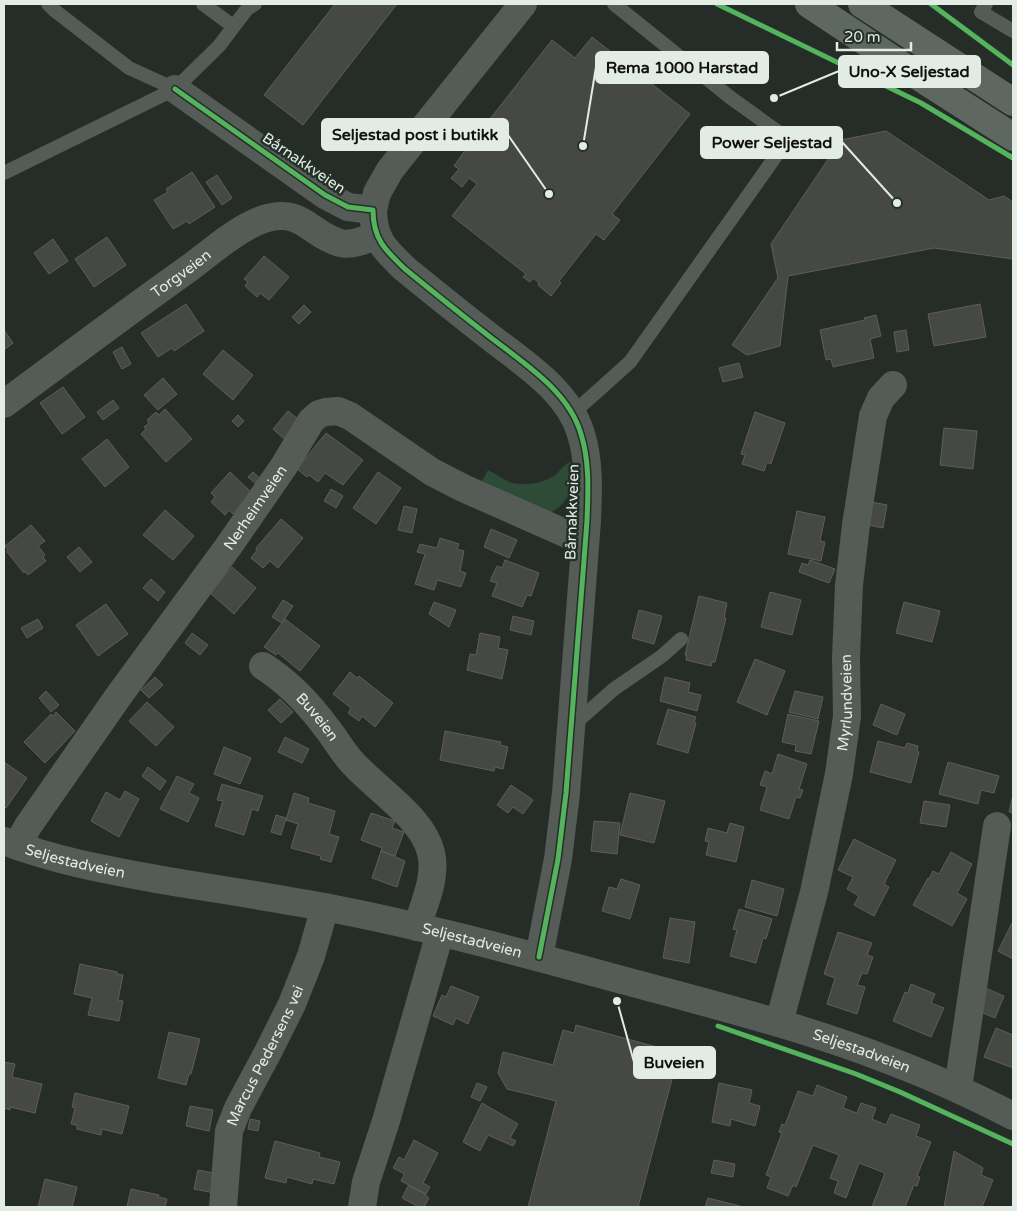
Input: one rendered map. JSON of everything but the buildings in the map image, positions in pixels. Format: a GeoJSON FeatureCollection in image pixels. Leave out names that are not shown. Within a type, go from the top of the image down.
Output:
{"type":"FeatureCollection","features":[{"type":"Feature","properties":{"kind":"highway"},"geometry":{"type":"LineString","coordinates":[[809,4],[1013,137]]}},
{"type":"Feature","properties":{"kind":"highway"},"geometry":{"type":"LineString","coordinates":[[862,4],[1013,102]]}},
{"type":"Feature","properties":{"kind":"street"},"geometry":{"type":"LineString","coordinates":[[375,222],[377,192],[390,170],[523,4]]}},
{"type":"Feature","properties":{"kind":"street","name":"Bårnakkveien"},"geometry":{"type":"LineString","coordinates":[[175,89],[326,195],[375,222],[387,252],[404,269],[537,374],[560,396],[581,432],[586,452],[588,480],[566,793],[558,859],[539,957]]}},
{"type":"Feature","properties":{"kind":"street","name":"Torgveien"},"geometry":{"type":"LineString","coordinates":[[4,404],[180,274],[256,222],[279,215],[291,216],[341,243],[359,242],[375,222]]}},
{"type":"Feature","properties":{"kind":"street","name":"Myrlundveien"},"geometry":{"type":"LineString","coordinates":[[779,1023],[814,892],[839,774],[847,716],[846,657],[849,585],[856,525],[873,416],[881,398],[893,386]]}},
{"type":"Feature","properties":{"kind":"street","name":"Nerheimveien"},"geometry":{"type":"LineString","coordinates":[[10,844],[28,826],[120,694],[228,547],[284,466],[306,428],[319,414],[338,411],[350,416],[432,472],[463,488],[585,542]]}},
{"type":"Feature","properties":{"kind":"street","name":"Buveien"},"geometry":{"type":"LineString","coordinates":[[263,666],[276,674],[310,707],[351,761],[414,822],[424,836],[431,852],[432,876],[429,930],[386,1121],[366,1182],[362,1207]]}},
{"type":"Feature","properties":{"kind":"street"},"geometry":{"type":"LineString","coordinates":[[958,1088],[997,826]]}},
{"type":"Feature","properties":{"kind":"street","name":"Seljestadveien"},"geometry":{"type":"LineString","coordinates":[[10,844],[62,861],[325,907],[539,957],[779,1023],[888,1060],[958,1088],[1013,1116]]}},
{"type":"Feature","properties":{"kind":"street","name":"Marcus Pedersens vei"},"geometry":{"type":"LineString","coordinates":[[223,1207],[229,1131],[238,1108],[292,1004],[311,956],[325,907]]}},
{"type":"Feature","properties":{"kind":"lane"},"geometry":{"type":"LineString","coordinates":[[48,4],[129,68],[175,89]]}},
{"type":"Feature","properties":{"kind":"lane"},"geometry":{"type":"LineString","coordinates":[[203,4],[233,26]]}},
{"type":"Feature","properties":{"kind":"lane"},"geometry":{"type":"LineString","coordinates":[[4,173],[175,89],[220,46],[247,9],[255,4]]}},
{"type":"Feature","properties":{"kind":"lane"},"geometry":{"type":"LineString","coordinates":[[572,414],[630,362],[788,139],[731,98],[614,4]]}},
{"type":"Feature","properties":{"kind":"lane"},"geometry":{"type":"LineString","coordinates":[[986,4],[981,12],[1013,31]]}},
{"type":"Feature","properties":{"kind":"lane"},"geometry":{"type":"LineString","coordinates":[[571,728],[614,689],[662,656],[681,639]]}},
{"type":"Feature","properties":{"kind":"green space"},"geometry":{"type":"Polygon","coordinates":[[[570,462],[573,464],[573,480],[570,493],[557,509],[550,513],[481,483],[488,470],[513,483],[541,482],[551,478],[570,462]]]}},
{"type":"Feature","properties":{"kind":"cycle path"},"geometry":{"type":"LineString","coordinates":[[717,4],[921,103],[1013,158]]}},
{"type":"Feature","properties":{"kind":"cycle path"},"geometry":{"type":"LineString","coordinates":[[931,4],[1013,65]]}},
{"type":"Feature","properties":{"kind":"cycle path"},"geometry":{"type":"LineString","coordinates":[[175,89],[325,195],[348,207],[373,210],[375,229],[386,250],[405,269],[541,377],[565,403],[575,418],[586,456],[588,478],[587,521],[566,793],[558,859],[539,957]]}},
{"type":"Feature","properties":{"kind":"cycle path"},"geometry":{"type":"LineString","coordinates":[[718,1026],[856,1074],[1013,1144]]}},
{"type":"Feature","properties":{"kind":"place","name":"Uno-X Seljestad"},"geometry":{"type":"Point","coordinates":[774,98]}},
{"type":"Feature","properties":{"kind":"place","name":"Rema 1000 Harstad"},"geometry":{"type":"Point","coordinates":[583,146]}},
{"type":"Feature","properties":{"kind":"place","name":"Seljestad post i butikk"},"geometry":{"type":"Point","coordinates":[549,194]}},
{"type":"Feature","properties":{"kind":"place","name":"Power Seljestad"},"geometry":{"type":"Point","coordinates":[897,203]}},
{"type":"Feature","properties":{"kind":"place","name":"Buveien"},"geometry":{"type":"Point","coordinates":[617,1001]}}]}
